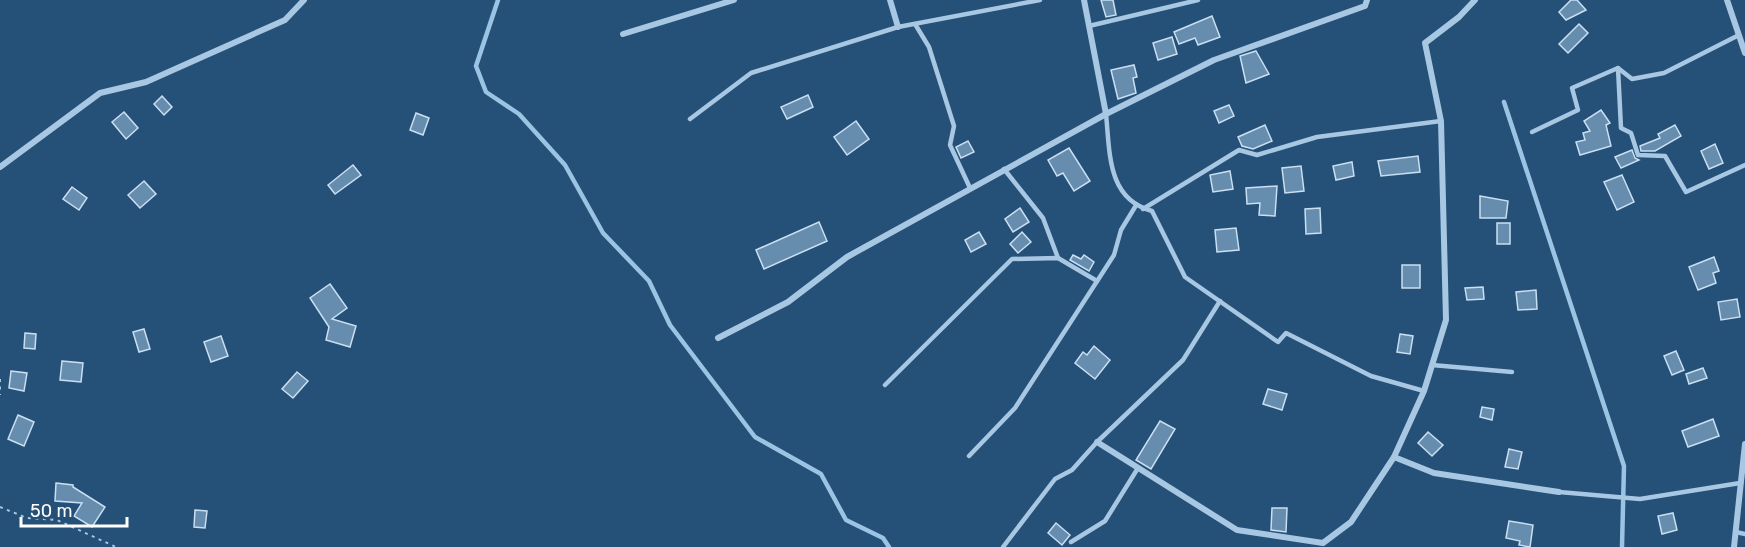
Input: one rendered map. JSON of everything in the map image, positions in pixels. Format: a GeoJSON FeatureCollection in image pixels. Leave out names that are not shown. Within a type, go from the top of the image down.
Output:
{"type":"FeatureCollection","features":[{"type":"Feature","properties":{"kind":"street"},"geometry":{"type":"LineString","coordinates":[[0,166],[100,93],[146,82],[285,20],[304,0]]}},
{"type":"Feature","properties":{"kind":"street"},"geometry":{"type":"LineString","coordinates":[[622,34],[734,0]]}},
{"type":"Feature","properties":{"kind":"street"},"geometry":{"type":"LineString","coordinates":[[890,0],[898,27]]}},
{"type":"Feature","properties":{"kind":"street"},"geometry":{"type":"LineString","coordinates":[[1084,0],[1106,114]]}},
{"type":"Feature","properties":{"kind":"street"},"geometry":{"type":"LineString","coordinates":[[718,338],[788,302],[847,257],[1106,114],[1214,60],[1365,6],[1367,0]]}},
{"type":"Feature","properties":{"kind":"street"},"geometry":{"type":"LineString","coordinates":[[1097,442],[1237,530],[1321,545],[1351,522],[1394,457],[1424,391],[1446,321],[1441,121],[1425,44],[1459,17],[1475,0]]}},
{"type":"Feature","properties":{"kind":"street"},"geometry":{"type":"LineString","coordinates":[[1727,0],[1745,53]]}},
{"type":"Feature","properties":{"kind":"street"},"geometry":{"type":"LineString","coordinates":[[1734,547],[1741,512],[1740,483],[1745,444]]}},
{"type":"Feature","properties":{"kind":"street"},"geometry":{"type":"LineString","coordinates":[[1394,457],[1434,473],[1559,492]]}},
{"type":"Feature","properties":{"kind":"lane"},"geometry":{"type":"LineString","coordinates":[[690,119],[751,73],[898,27],[1040,0]]}},
{"type":"Feature","properties":{"kind":"lane"},"geometry":{"type":"LineString","coordinates":[[1089,26],[1198,0]]}},
{"type":"Feature","properties":{"kind":"lane"},"geometry":{"type":"LineString","coordinates":[[915,24],[929,47],[954,126],[950,145],[970,188]]}},
{"type":"Feature","properties":{"kind":"lane"},"geometry":{"type":"LineString","coordinates":[[1618,68],[1632,79],[1664,72],[1739,35]]}},
{"type":"Feature","properties":{"kind":"lane"},"geometry":{"type":"LineString","coordinates":[[1532,132],[1578,110],[1572,88],[1618,68]]}},
{"type":"Feature","properties":{"kind":"lane"},"geometry":{"type":"LineString","coordinates":[[1618,68],[1621,128],[1631,133],[1638,155],[1665,156],[1686,192],[1745,165]]}},
{"type":"Feature","properties":{"kind":"lane"},"geometry":{"type":"LineString","coordinates":[[1106,114],[1113,178],[1135,207],[1152,211],[1185,278],[1278,342],[1286,333],[1371,376],[1424,391]]}},
{"type":"Feature","properties":{"kind":"lane"},"geometry":{"type":"LineString","coordinates":[[1143,209],[1239,150],[1257,155],[1317,137],[1441,121]]}},
{"type":"Feature","properties":{"kind":"lane"},"geometry":{"type":"LineString","coordinates":[[1004,169],[1043,218],[1058,258]]}},
{"type":"Feature","properties":{"kind":"lane"},"geometry":{"type":"LineString","coordinates":[[969,456],[1015,408],[1114,255],[1121,230],[1135,207]]}},
{"type":"Feature","properties":{"kind":"lane"},"geometry":{"type":"LineString","coordinates":[[885,385],[1012,259],[1058,258],[1097,281]]}},
{"type":"Feature","properties":{"kind":"lane"},"geometry":{"type":"LineString","coordinates":[[1003,547],[1055,479],[1072,470],[1097,442],[1183,360],[1220,301]]}},
{"type":"Feature","properties":{"kind":"lane"},"geometry":{"type":"LineString","coordinates":[[1432,365],[1512,372]]}},
{"type":"Feature","properties":{"kind":"lane"},"geometry":{"type":"LineString","coordinates":[[1071,542],[1105,521],[1138,468]]}},
{"type":"Feature","properties":{"kind":"lane"},"geometry":{"type":"LineString","coordinates":[[1559,492],[1640,499],[1740,483]]}},
{"type":"Feature","properties":{"kind":"lane"},"geometry":{"type":"LineString","coordinates":[[1736,532],[1745,534]]}},
{"type":"Feature","properties":{"kind":"path"},"geometry":{"type":"LineString","coordinates":[[0,379],[0,395]]}},
{"type":"Feature","properties":{"kind":"path"},"geometry":{"type":"LineString","coordinates":[[0,507],[27,518],[57,520],[116,547]]}},
{"type":"Feature","properties":{"kind":"building"},"geometry":{"type":"Polygon","coordinates":[[[1101,0],[1113,0],[1116,15],[1106,17],[1101,0]]]}},
{"type":"Feature","properties":{"kind":"building"},"geometry":{"type":"Polygon","coordinates":[[[1571,0],[1577,0],[1586,10],[1566,20],[1559,12],[1571,0]]]}},
{"type":"Feature","properties":{"kind":"building"},"geometry":{"type":"Polygon","coordinates":[[[1212,16],[1220,37],[1198,45],[1195,38],[1179,44],[1174,32],[1212,16]]]}},
{"type":"Feature","properties":{"kind":"building"},"geometry":{"type":"Polygon","coordinates":[[[1579,24],[1588,33],[1568,53],[1559,44],[1579,24]]]}},
{"type":"Feature","properties":{"kind":"building"},"geometry":{"type":"Polygon","coordinates":[[[1172,37],[1177,54],[1158,60],[1153,43],[1172,37]]]}},
{"type":"Feature","properties":{"kind":"building"},"geometry":{"type":"Polygon","coordinates":[[[1256,51],[1269,74],[1246,83],[1240,56],[1256,51]]]}},
{"type":"Feature","properties":{"kind":"building"},"geometry":{"type":"Polygon","coordinates":[[[1134,65],[1137,77],[1133,78],[1136,93],[1118,99],[1111,70],[1134,65]]]}},
{"type":"Feature","properties":{"kind":"building"},"geometry":{"type":"Polygon","coordinates":[[[808,95],[813,107],[787,119],[781,107],[808,95]]]}},
{"type":"Feature","properties":{"kind":"building"},"geometry":{"type":"Polygon","coordinates":[[[162,96],[172,107],[164,115],[154,104],[162,96]]]}},
{"type":"Feature","properties":{"kind":"building"},"geometry":{"type":"Polygon","coordinates":[[[1229,105],[1234,116],[1219,123],[1214,111],[1229,105]]]}},
{"type":"Feature","properties":{"kind":"building"},"geometry":{"type":"Polygon","coordinates":[[[1601,110],[1610,123],[1606,125],[1611,146],[1580,155],[1576,142],[1585,140],[1583,133],[1590,131],[1584,121],[1601,110]]]}},
{"type":"Feature","properties":{"kind":"building"},"geometry":{"type":"Polygon","coordinates":[[[124,112],[138,128],[126,139],[112,122],[124,112]]]}},
{"type":"Feature","properties":{"kind":"building"},"geometry":{"type":"Polygon","coordinates":[[[416,113],[429,118],[423,135],[410,130],[416,113]]]}},
{"type":"Feature","properties":{"kind":"building"},"geometry":{"type":"Polygon","coordinates":[[[856,121],[869,139],[847,155],[834,137],[856,121]]]}},
{"type":"Feature","properties":{"kind":"building"},"geometry":{"type":"Polygon","coordinates":[[[1265,125],[1272,141],[1253,149],[1242,146],[1238,137],[1265,125]]]}},
{"type":"Feature","properties":{"kind":"building"},"geometry":{"type":"Polygon","coordinates":[[[1675,125],[1681,136],[1655,151],[1641,151],[1640,146],[1660,138],[1658,134],[1675,125]]]}},
{"type":"Feature","properties":{"kind":"building"},"geometry":{"type":"Polygon","coordinates":[[[968,141],[974,152],[961,158],[956,147],[968,141]]]}},
{"type":"Feature","properties":{"kind":"building"},"geometry":{"type":"Polygon","coordinates":[[[1715,144],[1723,163],[1709,169],[1701,151],[1715,144]]]}},
{"type":"Feature","properties":{"kind":"building"},"geometry":{"type":"Polygon","coordinates":[[[1069,148],[1090,181],[1074,191],[1063,173],[1057,176],[1048,160],[1069,148]]]}},
{"type":"Feature","properties":{"kind":"building"},"geometry":{"type":"Polygon","coordinates":[[[1632,150],[1635,158],[1639,160],[1621,168],[1615,157],[1632,150]]]}},
{"type":"Feature","properties":{"kind":"building"},"geometry":{"type":"Polygon","coordinates":[[[1418,156],[1420,172],[1381,176],[1378,161],[1418,156]]]}},
{"type":"Feature","properties":{"kind":"building"},"geometry":{"type":"Polygon","coordinates":[[[1352,162],[1354,176],[1336,180],[1333,166],[1352,162]]]}},
{"type":"Feature","properties":{"kind":"building"},"geometry":{"type":"Polygon","coordinates":[[[353,165],[361,175],[335,194],[328,185],[353,165]]]}},
{"type":"Feature","properties":{"kind":"building"},"geometry":{"type":"Polygon","coordinates":[[[1301,166],[1304,191],[1285,193],[1282,168],[1301,166]]]}},
{"type":"Feature","properties":{"kind":"building"},"geometry":{"type":"Polygon","coordinates":[[[1230,171],[1233,189],[1213,192],[1210,175],[1230,171]]]}},
{"type":"Feature","properties":{"kind":"building"},"geometry":{"type":"Polygon","coordinates":[[[1622,175],[1634,202],[1617,210],[1604,182],[1622,175]]]}},
{"type":"Feature","properties":{"kind":"building"},"geometry":{"type":"Polygon","coordinates":[[[144,181],[156,194],[140,208],[128,195],[144,181]]]}},
{"type":"Feature","properties":{"kind":"building"},"geometry":{"type":"Polygon","coordinates":[[[1277,186],[1275,216],[1259,215],[1260,203],[1247,204],[1246,188],[1277,186]]]}},
{"type":"Feature","properties":{"kind":"building"},"geometry":{"type":"Polygon","coordinates":[[[72,187],[87,198],[79,210],[63,199],[72,187]]]}},
{"type":"Feature","properties":{"kind":"building"},"geometry":{"type":"Polygon","coordinates":[[[1480,196],[1508,201],[1506,218],[1480,218],[1480,196]]]}},
{"type":"Feature","properties":{"kind":"building"},"geometry":{"type":"Polygon","coordinates":[[[1020,208],[1029,222],[1013,232],[1005,219],[1020,208]]]}},
{"type":"Feature","properties":{"kind":"building"},"geometry":{"type":"Polygon","coordinates":[[[1320,208],[1321,233],[1306,234],[1305,209],[1320,208]]]}},
{"type":"Feature","properties":{"kind":"building"},"geometry":{"type":"Polygon","coordinates":[[[819,222],[827,241],[764,269],[756,250],[819,222]]]}},
{"type":"Feature","properties":{"kind":"building"},"geometry":{"type":"Polygon","coordinates":[[[1497,223],[1510,223],[1510,244],[1497,244],[1497,223]]]}},
{"type":"Feature","properties":{"kind":"building"},"geometry":{"type":"Polygon","coordinates":[[[1236,228],[1239,250],[1217,252],[1215,230],[1236,228]]]}},
{"type":"Feature","properties":{"kind":"building"},"geometry":{"type":"Polygon","coordinates":[[[979,232],[986,244],[971,252],[965,240],[979,232]]]}},
{"type":"Feature","properties":{"kind":"building"},"geometry":{"type":"Polygon","coordinates":[[[1022,232],[1031,242],[1018,253],[1010,244],[1022,232]]]}},
{"type":"Feature","properties":{"kind":"building"},"geometry":{"type":"Polygon","coordinates":[[[1073,255],[1081,259],[1084,255],[1094,262],[1089,271],[1070,260],[1073,255]]]}},
{"type":"Feature","properties":{"kind":"building"},"geometry":{"type":"Polygon","coordinates":[[[1714,257],[1719,271],[1713,273],[1716,283],[1698,290],[1689,267],[1714,257]]]}},
{"type":"Feature","properties":{"kind":"building"},"geometry":{"type":"Polygon","coordinates":[[[1402,265],[1420,265],[1420,288],[1402,288],[1402,265]]]}},
{"type":"Feature","properties":{"kind":"building"},"geometry":{"type":"Polygon","coordinates":[[[330,284],[347,308],[332,319],[356,326],[350,347],[326,340],[329,327],[310,298],[330,284]]]}},
{"type":"Feature","properties":{"kind":"building"},"geometry":{"type":"Polygon","coordinates":[[[1483,287],[1484,299],[1467,300],[1465,288],[1483,287]]]}},
{"type":"Feature","properties":{"kind":"building"},"geometry":{"type":"Polygon","coordinates":[[[1536,290],[1537,309],[1518,310],[1516,292],[1536,290]]]}},
{"type":"Feature","properties":{"kind":"building"},"geometry":{"type":"Polygon","coordinates":[[[1737,299],[1740,317],[1721,320],[1718,302],[1737,299]]]}},
{"type":"Feature","properties":{"kind":"building"},"geometry":{"type":"Polygon","coordinates":[[[144,329],[150,349],[139,352],[133,332],[144,329]]]}},
{"type":"Feature","properties":{"kind":"building"},"geometry":{"type":"Polygon","coordinates":[[[25,333],[36,334],[35,349],[24,348],[25,333]]]}},
{"type":"Feature","properties":{"kind":"building"},"geometry":{"type":"Polygon","coordinates":[[[1400,334],[1413,336],[1410,354],[1397,352],[1400,334]]]}},
{"type":"Feature","properties":{"kind":"building"},"geometry":{"type":"Polygon","coordinates":[[[221,336],[228,356],[211,362],[204,342],[221,336]]]}},
{"type":"Feature","properties":{"kind":"building"},"geometry":{"type":"Polygon","coordinates":[[[1094,346],[1110,360],[1095,379],[1075,363],[1083,352],[1087,355],[1094,346]]]}},
{"type":"Feature","properties":{"kind":"building"},"geometry":{"type":"Polygon","coordinates":[[[1676,351],[1684,370],[1672,375],[1664,356],[1676,351]]]}},
{"type":"Feature","properties":{"kind":"building"},"geometry":{"type":"Polygon","coordinates":[[[62,361],[83,363],[81,382],[60,380],[62,361]]]}},
{"type":"Feature","properties":{"kind":"building"},"geometry":{"type":"Polygon","coordinates":[[[1703,368],[1707,378],[1689,384],[1686,374],[1703,368]]]}},
{"type":"Feature","properties":{"kind":"building"},"geometry":{"type":"Polygon","coordinates":[[[11,371],[27,373],[24,391],[9,388],[11,371]]]}},
{"type":"Feature","properties":{"kind":"building"},"geometry":{"type":"Polygon","coordinates":[[[297,372],[308,381],[293,398],[282,389],[297,372]]]}},
{"type":"Feature","properties":{"kind":"building"},"geometry":{"type":"Polygon","coordinates":[[[1268,389],[1287,394],[1282,410],[1263,404],[1268,389]]]}},
{"type":"Feature","properties":{"kind":"building"},"geometry":{"type":"Polygon","coordinates":[[[1482,407],[1494,409],[1492,420],[1480,417],[1482,407]]]}},
{"type":"Feature","properties":{"kind":"building"},"geometry":{"type":"Polygon","coordinates":[[[18,415],[34,422],[24,446],[8,439],[18,415]]]}},
{"type":"Feature","properties":{"kind":"building"},"geometry":{"type":"Polygon","coordinates":[[[1713,419],[1719,436],[1688,447],[1682,431],[1713,419]]]}},
{"type":"Feature","properties":{"kind":"building"},"geometry":{"type":"Polygon","coordinates":[[[1160,421],[1175,429],[1151,469],[1136,460],[1160,421]]]}},
{"type":"Feature","properties":{"kind":"building"},"geometry":{"type":"Polygon","coordinates":[[[1428,432],[1443,445],[1432,456],[1418,443],[1428,432]]]}},
{"type":"Feature","properties":{"kind":"building"},"geometry":{"type":"Polygon","coordinates":[[[1509,449],[1522,452],[1518,469],[1505,467],[1509,449]]]}},
{"type":"Feature","properties":{"kind":"building"},"geometry":{"type":"Polygon","coordinates":[[[56,483],[73,485],[105,507],[92,527],[74,516],[82,503],[55,501],[56,483]]]}},
{"type":"Feature","properties":{"kind":"building"},"geometry":{"type":"Polygon","coordinates":[[[1272,508],[1287,508],[1286,532],[1271,530],[1272,508]]]}},
{"type":"Feature","properties":{"kind":"building"},"geometry":{"type":"Polygon","coordinates":[[[195,510],[207,511],[205,528],[194,527],[195,510]]]}},
{"type":"Feature","properties":{"kind":"building"},"geometry":{"type":"Polygon","coordinates":[[[1673,513],[1677,530],[1662,534],[1658,516],[1673,513]]]}},
{"type":"Feature","properties":{"kind":"building"},"geometry":{"type":"Polygon","coordinates":[[[1509,521],[1533,525],[1530,547],[1519,545],[1520,541],[1506,538],[1509,521]]]}},
{"type":"Feature","properties":{"kind":"building"},"geometry":{"type":"Polygon","coordinates":[[[1056,523],[1070,535],[1062,545],[1048,533],[1056,523]]]}},
{"type":"Feature","properties":{"kind":"waterway"},"geometry":{"type":"LineString","coordinates":[[498,0],[476,66],[486,92],[519,114],[565,165],[603,233],[649,281],[670,325],[755,437],[821,474],[846,520],[883,538],[889,547]]}},
{"type":"Feature","properties":{"kind":"waterway"},"geometry":{"type":"LineString","coordinates":[[1504,102],[1624,466],[1622,547]]}}]}
